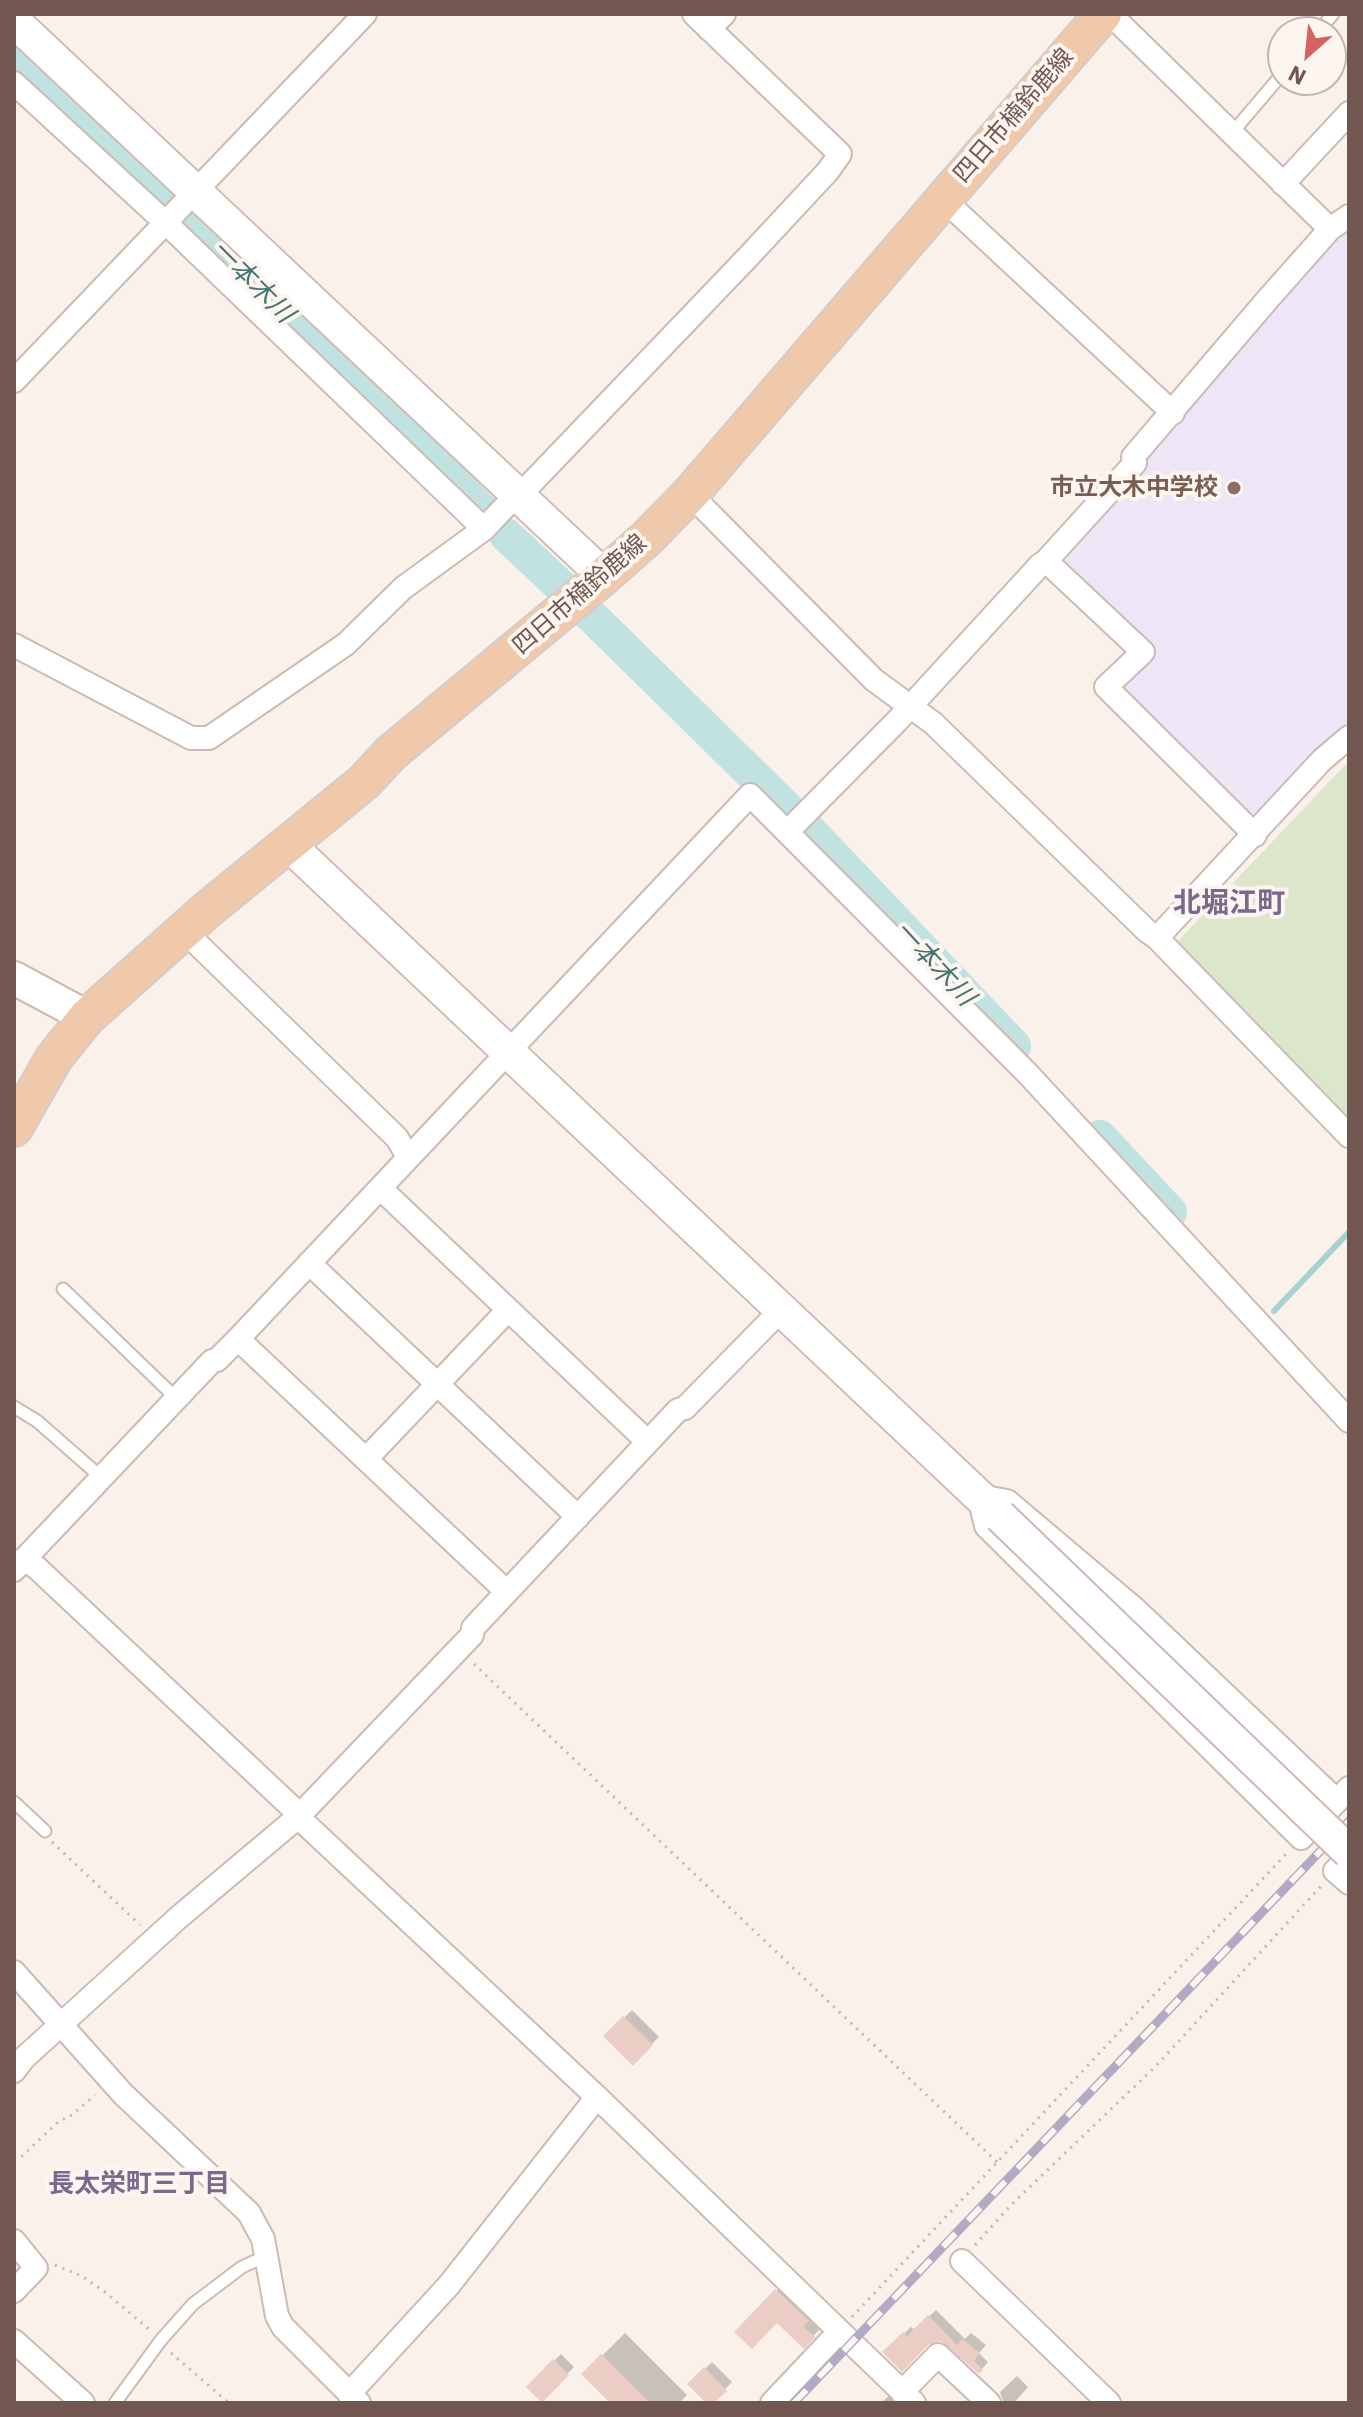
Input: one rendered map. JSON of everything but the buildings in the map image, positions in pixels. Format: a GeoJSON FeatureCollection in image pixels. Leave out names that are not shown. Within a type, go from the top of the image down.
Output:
{"type":"FeatureCollection","features":[{"type":"Feature","properties":{"kind":"main road","name":"四日市楠鈴鹿線"},"geometry":{"type":"LineString","coordinates":[[14,1128],[54,1058],[87,1017],[184,931],[364,782],[391,753],[647,538],[690,494],[1103,14]]}},
{"type":"Feature","properties":{"kind":"street"},"geometry":{"type":"LineString","coordinates":[[14,381],[365,14]]}},
{"type":"Feature","properties":{"kind":"street"},"geometry":{"type":"LineString","coordinates":[[787,832],[897,721],[1135,463],[1133,457],[1340,222],[1283,184],[1110,14]]}},
{"type":"Feature","properties":{"kind":"street"},"geometry":{"type":"LineString","coordinates":[[14,645],[191,738],[209,738],[346,644],[403,588],[484,529],[758,246],[840,154],[709,19]]}},
{"type":"Feature","properties":{"kind":"street"},"geometry":{"type":"LineString","coordinates":[[14,21],[604,576]]}},
{"type":"Feature","properties":{"kind":"street"},"geometry":{"type":"LineString","coordinates":[[14,83],[166,223],[484,529]]}},
{"type":"Feature","properties":{"kind":"street"},"geometry":{"type":"LineString","coordinates":[[1283,184],[1349,113]]}},
{"type":"Feature","properties":{"kind":"street"},"geometry":{"type":"LineString","coordinates":[[942,198],[1173,413]]}},
{"type":"Feature","properties":{"kind":"street"},"geometry":{"type":"LineString","coordinates":[[690,494],[874,680],[933,723],[1157,938],[1349,1136]]}},
{"type":"Feature","properties":{"kind":"street"},"geometry":{"type":"LineString","coordinates":[[1046,561],[1143,652],[1106,687],[1255,835]]}},
{"type":"Feature","properties":{"kind":"street"},"geometry":{"type":"LineString","coordinates":[[1157,938],[1312,771],[1349,737]]}},
{"type":"Feature","properties":{"kind":"street"},"geometry":{"type":"LineString","coordinates":[[19,1565],[212,1361],[217,1360],[238,1339],[750,795],[1028,1074],[1349,1421]]}},
{"type":"Feature","properties":{"kind":"street"},"geometry":{"type":"LineString","coordinates":[[289,845],[989,1506],[1346,1866]]}},
{"type":"Feature","properties":{"kind":"street"},"geometry":{"type":"LineString","coordinates":[[184,931],[397,1138],[408,1157]]}},
{"type":"Feature","properties":{"kind":"street"},"geometry":{"type":"LineString","coordinates":[[14,978],[87,1017]]}},
{"type":"Feature","properties":{"kind":"street"},"geometry":{"type":"LineString","coordinates":[[380,1188],[648,1442]]}},
{"type":"Feature","properties":{"kind":"street"},"geometry":{"type":"LineString","coordinates":[[309,1263],[578,1517]]}},
{"type":"Feature","properties":{"kind":"street"},"geometry":{"type":"LineString","coordinates":[[366,1459],[508,1310]]}},
{"type":"Feature","properties":{"kind":"street"},"geometry":{"type":"LineString","coordinates":[[14,2071],[24,2058],[154,1939],[299,1816],[472,1635],[473,1628],[678,1410],[685,1408],[781,1310]]}},
{"type":"Feature","properties":{"kind":"street"},"geometry":{"type":"LineString","coordinates":[[238,1339],[507,1592]]}},
{"type":"Feature","properties":{"kind":"street"},"geometry":{"type":"LineString","coordinates":[[1007,1501],[1136,1610],[1343,1794],[1301,1838],[986,1526],[989,1506],[1007,1501]]}},
{"type":"Feature","properties":{"kind":"street"},"geometry":{"type":"LineString","coordinates":[[19,1565],[37,1568],[597,2097],[908,2398],[938,2355],[989,2403]]}},
{"type":"Feature","properties":{"kind":"street"},"geometry":{"type":"LineString","coordinates":[[14,1972],[111,2081],[249,2213],[263,2239],[277,2316],[283,2327],[353,2400],[449,2285],[597,2097]]}},
{"type":"Feature","properties":{"kind":"street"},"geometry":{"type":"LineString","coordinates":[[14,2241],[36,2268],[14,2291]]}},
{"type":"Feature","properties":{"kind":"street"},"geometry":{"type":"LineString","coordinates":[[962,2261],[1109,2403]]}},
{"type":"Feature","properties":{"kind":"street"},"geometry":{"type":"LineString","coordinates":[[772,2403],[839,2332]]}},
{"type":"Feature","properties":{"kind":"street"},"geometry":{"type":"LineString","coordinates":[[14,2341],[83,2403]]}},
{"type":"Feature","properties":{"kind":"lane"},"geometry":{"type":"LineString","coordinates":[[1232,133],[1267,92]]}},
{"type":"Feature","properties":{"kind":"lane"},"geometry":{"type":"LineString","coordinates":[[63,1289],[177,1399]]}},
{"type":"Feature","properties":{"kind":"lane"},"geometry":{"type":"LineString","coordinates":[[14,1407],[37,1421],[102,1479]]}},
{"type":"Feature","properties":{"kind":"lane"},"geometry":{"type":"LineString","coordinates":[[14,1802],[45,1831]]}},
{"type":"Feature","properties":{"kind":"lane"},"geometry":{"type":"LineString","coordinates":[[115,2403],[161,2340],[193,2304],[242,2267],[266,2256]]}},
{"type":"Feature","properties":{"kind":"path"},"geometry":{"type":"LineString","coordinates":[[458,1649],[998,2163]]}},
{"type":"Feature","properties":{"kind":"path"},"geometry":{"type":"LineString","coordinates":[[45,1831],[46,1837],[154,1939]]}},
{"type":"Feature","properties":{"kind":"path"},"geometry":{"type":"LineString","coordinates":[[839,2332],[1301,1838]]}},
{"type":"Feature","properties":{"kind":"path"},"geometry":{"type":"LineString","coordinates":[[962,2261],[1010,2206],[1156,2066],[1346,1866]]}},
{"type":"Feature","properties":{"kind":"path"},"geometry":{"type":"LineString","coordinates":[[14,2157],[20,2158],[58,2122],[72,2115],[111,2081]]}},
{"type":"Feature","properties":{"kind":"path"},"geometry":{"type":"LineString","coordinates":[[36,2268],[53,2264],[63,2266],[105,2292],[161,2340],[177,2360],[229,2403]]}},
{"type":"Feature","properties":{"kind":"shaded area","name":"市立大木中学校"},"geometry":{"type":"Polygon","coordinates":[[[1344,226],[1349,228],[1349,730],[1257,821],[1249,820],[1119,689],[1148,650],[1060,564],[1060,555],[1344,226]]]}},
{"type":"Feature","properties":{"kind":"green space"},"geometry":{"type":"Polygon","coordinates":[[[1346,764],[1349,768],[1349,1123],[1178,941],[1346,764]]]}},
{"type":"Feature","properties":{"kind":"waterway","name":"一本木川"},"geometry":{"type":"LineString","coordinates":[[14,55],[191,221],[486,514]]}},
{"type":"Feature","properties":{"kind":"waterway","name":"一本木川"},"geometry":{"type":"LineString","coordinates":[[506,535],[806,827],[1014,1046]]}},
{"type":"Feature","properties":{"kind":"waterway","name":"一本木川"},"geometry":{"type":"LineString","coordinates":[[1100,1137],[1170,1212]]}},
{"type":"Feature","properties":{"kind":"waterway"},"geometry":{"type":"LineString","coordinates":[[1274,1311],[1349,1232]]}},
{"type":"Feature","properties":{"kind":"railway"},"geometry":{"type":"LineString","coordinates":[[794,2403],[1349,1821]]}},
{"type":"Feature","properties":{"kind":"place","name":"市立大木中学校"},"geometry":{"type":"Point","coordinates":[1234,488]}},
{"type":"Feature","properties":{"kind":"district","name":"北堀江町"},"geometry":{"type":"Point","coordinates":[1229,904]}},
{"type":"Feature","properties":{"kind":"district","name":"長太栄町三丁目"},"geometry":{"type":"Point","coordinates":[139,2184]}}]}
